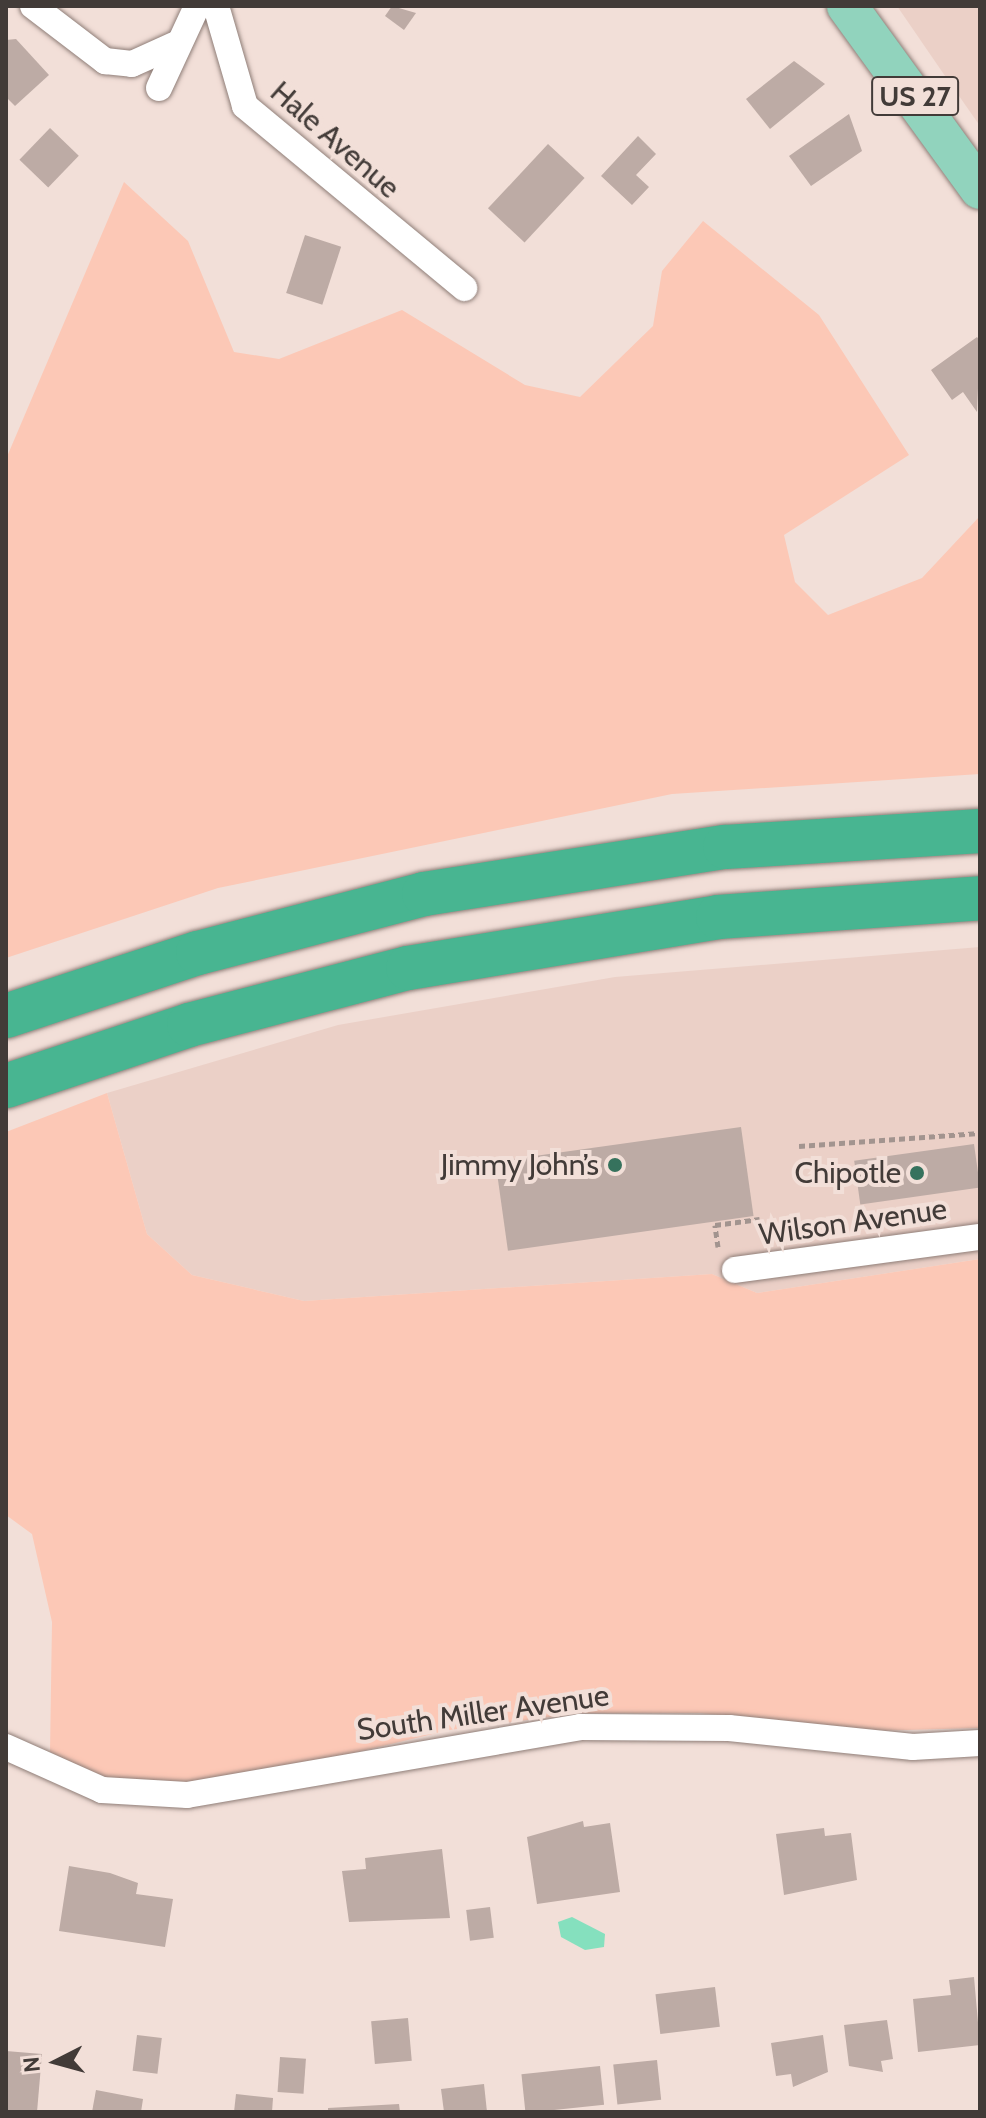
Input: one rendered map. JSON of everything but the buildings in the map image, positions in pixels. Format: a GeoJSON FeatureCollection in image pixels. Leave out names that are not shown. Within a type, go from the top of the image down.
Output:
{"type":"FeatureCollection","features":[{"type":"Feature","properties":{"kind":"highway"},"geometry":{"type":"LineString","coordinates":[[6,1016],[198,953],[452,888],[725,847],[980,831]]}},
{"type":"Feature","properties":{"kind":"highway"},"geometry":{"type":"LineString","coordinates":[[6,1086],[189,1025],[408,968],[718,917],[980,898]]}},
{"type":"Feature","properties":{"kind":"main road","name":"US 27"},"geometry":{"type":"LineString","coordinates":[[847,6],[980,189]]}},
{"type":"Feature","properties":{"kind":"street"},"geometry":{"type":"LineString","coordinates":[[33,6],[105,61],[132,64],[174,45]]}},
{"type":"Feature","properties":{"kind":"street"},"geometry":{"type":"LineString","coordinates":[[159,88],[174,45],[197,6]]}},
{"type":"Feature","properties":{"kind":"street","name":"Hale Avenue"},"geometry":{"type":"LineString","coordinates":[[216,6],[245,106],[464,288]]}},
{"type":"Feature","properties":{"kind":"street","name":"Wilson Avenue"},"geometry":{"type":"LineString","coordinates":[[735,1270],[980,1237]]}},
{"type":"Feature","properties":{"kind":"street","name":"South Miller Avenue"},"geometry":{"type":"LineString","coordinates":[[6,1747],[111,1792],[187,1795],[580,1727],[729,1728],[913,1747],[980,1743]]}},
{"type":"Feature","properties":{"kind":"path"},"geometry":{"type":"LineString","coordinates":[[799,1146],[980,1133]]}},
{"type":"Feature","properties":{"kind":"path"},"geometry":{"type":"LineString","coordinates":[[735,1270],[721,1264],[715,1225],[760,1219]]}},
{"type":"Feature","properties":{"kind":"shaded area"},"geometry":{"type":"Polygon","coordinates":[[[897,6],[980,6],[980,126],[943,73],[897,6]]]}},
{"type":"Feature","properties":{"kind":"shaded area"},"geometry":{"type":"Polygon","coordinates":[[[124,182],[188,241],[234,352],[279,359],[402,310],[525,385],[580,397],[653,326],[662,271],[703,221],[819,315],[909,455],[784,535],[795,582],[828,615],[922,578],[980,516],[980,774],[672,794],[218,888],[6,958],[6,459],[124,182]]]}},
{"type":"Feature","properties":{"kind":"shaded area"},"geometry":{"type":"Polygon","coordinates":[[[980,947],[980,1259],[757,1293],[712,1274],[304,1301],[192,1275],[147,1234],[107,1093],[338,1025],[615,977],[980,947]]]}},
{"type":"Feature","properties":{"kind":"shaded area"},"geometry":{"type":"Polygon","coordinates":[[[107,1093],[147,1234],[192,1275],[304,1301],[712,1274],[757,1293],[980,1259],[980,1728],[870,1731],[700,1713],[581,1713],[449,1730],[271,1773],[191,1783],[108,1780],[50,1752],[52,1622],[32,1534],[6,1515],[6,1132],[107,1093]]]}},
{"type":"Feature","properties":{"kind":"shaded area"},"geometry":{"type":"Polygon","coordinates":[[[572,1917],[605,1934],[604,1947],[585,1950],[561,1937],[558,1922],[572,1917]]]}},
{"type":"Feature","properties":{"kind":"place","name":"Jimmy John’s"},"geometry":{"type":"Point","coordinates":[615,1165]}},
{"type":"Feature","properties":{"kind":"place","name":"Chipotle"},"geometry":{"type":"Point","coordinates":[917,1173]}}]}
